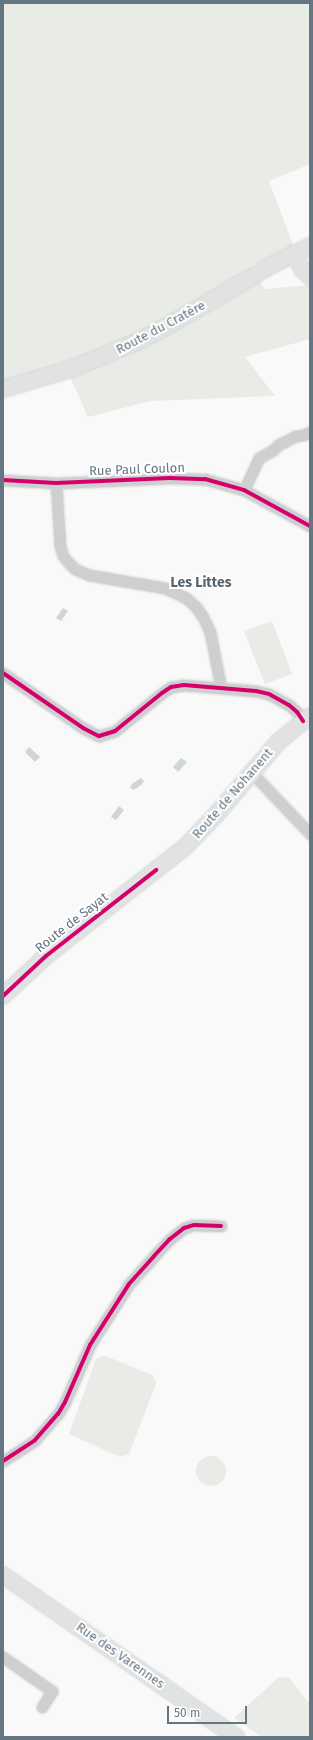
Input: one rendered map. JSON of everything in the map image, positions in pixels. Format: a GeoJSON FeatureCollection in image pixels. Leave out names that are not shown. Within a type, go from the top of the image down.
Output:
{"type":"FeatureCollection","features":[{"type":"Feature","properties":{"kind":"main road","name":"Route du Cratère"},"geometry":{"type":"LineString","coordinates":[[3,389],[68,370],[138,341],[294,253],[310,246]]}},
{"type":"Feature","properties":{"kind":"main road"},"geometry":{"type":"LineString","coordinates":[[294,253],[302,268],[310,277]]}},
{"type":"Feature","properties":{"kind":"main road","name":"Route de Nohanent"},"geometry":{"type":"LineString","coordinates":[[156,870],[196,838],[278,742],[307,719]]}},
{"type":"Feature","properties":{"kind":"main road","name":"Route de Sayat"},"geometry":{"type":"LineString","coordinates":[[3,996],[46,956],[156,870]]}},
{"type":"Feature","properties":{"kind":"main road","name":"Rue des Varennes"},"geometry":{"type":"LineString","coordinates":[[3,1575],[236,1737]]}},
{"type":"Feature","properties":{"kind":"street"},"geometry":{"type":"LineString","coordinates":[[244,490],[259,458],[273,450],[278,445],[296,436],[310,432]]}},
{"type":"Feature","properties":{"kind":"street","name":"Rue Paul Coulon"},"geometry":{"type":"LineString","coordinates":[[3,480],[56,483],[188,477],[215,481],[244,490],[310,526]]}},
{"type":"Feature","properties":{"kind":"street"},"geometry":{"type":"LineString","coordinates":[[56,483],[60,546],[63,556],[75,569],[89,575],[165,588],[186,598],[200,612],[210,632],[221,688]]}},
{"type":"Feature","properties":{"kind":"street"},"geometry":{"type":"LineString","coordinates":[[3,673],[83,728],[99,736],[110,734],[115,731],[156,697],[171,687],[184,685],[269,694],[290,705],[307,719]]}},
{"type":"Feature","properties":{"kind":"street"},"geometry":{"type":"LineString","coordinates":[[252,773],[310,834]]}},
{"type":"Feature","properties":{"kind":"street"},"geometry":{"type":"LineString","coordinates":[[3,1462],[35,1440],[58,1414],[65,1402],[90,1345],[129,1284],[154,1256],[170,1239],[184,1228],[194,1226],[221,1226]]}},
{"type":"Feature","properties":{"kind":"street"},"geometry":{"type":"LineString","coordinates":[[3,1657],[52,1691],[42,1707]]}},
{"type":"Feature","properties":{"kind":"shaded area"},"geometry":{"type":"Polygon","coordinates":[[[3,3],[310,3],[310,164],[269,181],[294,248],[250,266],[265,289],[310,285],[310,339],[245,357],[275,396],[150,401],[88,417],[66,368],[3,386],[3,3]]]}},
{"type":"Feature","properties":{"kind":"shaded area"},"geometry":{"type":"Polygon","coordinates":[[[63,608],[68,611],[61,621],[56,618],[63,608]]]}},
{"type":"Feature","properties":{"kind":"shaded area"},"geometry":{"type":"Polygon","coordinates":[[[272,621],[292,674],[265,684],[244,631],[272,621]]]}},
{"type":"Feature","properties":{"kind":"shaded area"},"geometry":{"type":"Polygon","coordinates":[[[29,747],[40,757],[35,762],[25,752],[29,747]]]}},
{"type":"Feature","properties":{"kind":"shaded area"},"geometry":{"type":"Polygon","coordinates":[[[181,758],[187,762],[178,772],[173,767],[181,758]]]}},
{"type":"Feature","properties":{"kind":"shaded area"},"geometry":{"type":"Polygon","coordinates":[[[141,778],[144,781],[141,785],[134,790],[130,788],[132,784],[141,778]]]}},
{"type":"Feature","properties":{"kind":"shaded area"},"geometry":{"type":"Polygon","coordinates":[[[119,806],[124,810],[116,820],[111,817],[119,806]]]}},
{"type":"Feature","properties":{"kind":"shaded area"},"geometry":{"type":"Polygon","coordinates":[[[101,1356],[106,1356],[152,1375],[156,1380],[156,1384],[129,1454],[120,1457],[69,1434],[96,1359],[101,1356]]]}},
{"type":"Feature","properties":{"kind":"shaded area"},"geometry":{"type":"Polygon","coordinates":[[[211,1456],[217,1457],[225,1465],[225,1477],[217,1485],[211,1486],[205,1485],[197,1477],[196,1471],[197,1465],[205,1457],[211,1456]]]}},
{"type":"Feature","properties":{"kind":"shaded area"},"geometry":{"type":"Polygon","coordinates":[[[279,1677],[289,1678],[310,1704],[310,1737],[262,1737],[234,1718],[279,1677]]]}},
{"type":"Feature","properties":{"kind":"cycle path"},"geometry":{"type":"LineString","coordinates":[[3,480],[56,483],[170,478],[205,479],[244,490],[310,526]]}},
{"type":"Feature","properties":{"kind":"cycle path"},"geometry":{"type":"LineString","coordinates":[[3,673],[83,728],[99,736],[115,731],[171,687],[184,685],[256,691],[269,694],[289,705],[297,712],[303,721]]}},
{"type":"Feature","properties":{"kind":"cycle path"},"geometry":{"type":"LineString","coordinates":[[3,996],[46,956],[156,870]]}},
{"type":"Feature","properties":{"kind":"cycle path"},"geometry":{"type":"LineString","coordinates":[[3,1461],[35,1440],[58,1414],[65,1402],[90,1345],[129,1284],[154,1256],[170,1239],[184,1228],[194,1225],[221,1226]]}},
{"type":"Feature","properties":{"kind":"district","name":"Les Littes"},"geometry":{"type":"Point","coordinates":[201,583]}}]}
